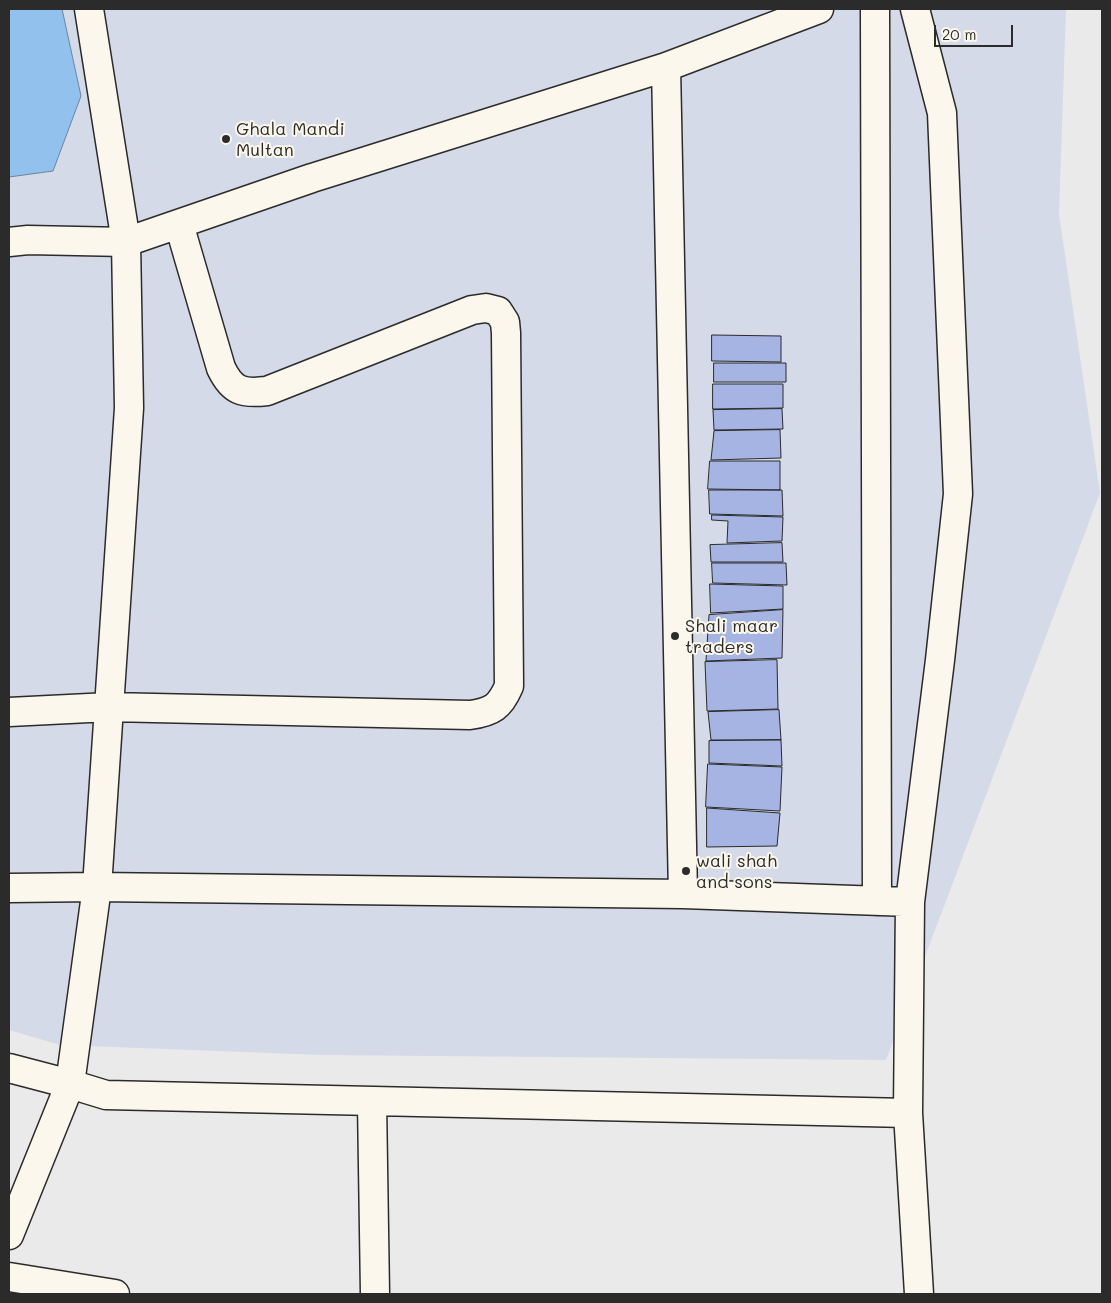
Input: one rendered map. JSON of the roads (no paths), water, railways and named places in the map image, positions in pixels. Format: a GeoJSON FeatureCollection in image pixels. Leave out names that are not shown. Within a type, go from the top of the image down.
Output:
{"type":"FeatureCollection","features":[{"type":"Feature","properties":{"kind":"street"},"geometry":{"type":"LineString","coordinates":[[9,1235],[70,1084],[97,887],[129,408],[126,242],[89,9]]}},
{"type":"Feature","properties":{"kind":"street"},"geometry":{"type":"LineString","coordinates":[[9,242],[28,240],[126,242],[312,178],[666,67],[819,9]]}},
{"type":"Feature","properties":{"kind":"street"},"geometry":{"type":"LineString","coordinates":[[875,9],[877,901]]}},
{"type":"Feature","properties":{"kind":"street"},"geometry":{"type":"LineString","coordinates":[[915,9],[942,114],[958,494],[940,660],[910,902],[908,1113],[918,1294]]}},
{"type":"Feature","properties":{"kind":"street"},"geometry":{"type":"LineString","coordinates":[[666,67],[683,894]]}},
{"type":"Feature","properties":{"kind":"street"},"geometry":{"type":"LineString","coordinates":[[9,712],[109,707],[470,715],[485,713],[495,707],[503,699],[509,686],[506,333],[505,322],[498,311],[486,308],[472,310],[267,391],[251,393],[235,388],[226,380],[220,368],[179,224]]}},
{"type":"Feature","properties":{"kind":"street"},"geometry":{"type":"LineString","coordinates":[[9,888],[97,887],[683,894],[910,902]]}},
{"type":"Feature","properties":{"kind":"street"},"geometry":{"type":"LineString","coordinates":[[9,1068],[106,1095],[908,1113]]}},
{"type":"Feature","properties":{"kind":"street"},"geometry":{"type":"LineString","coordinates":[[372,1102],[375,1294]]}},
{"type":"Feature","properties":{"kind":"street"},"geometry":{"type":"LineString","coordinates":[[9,1277],[115,1294]]}},
{"type":"Feature","properties":{"kind":"water"},"geometry":{"type":"Polygon","coordinates":[[[9,9],[62,9],[81,96],[53,171],[9,177],[9,9]]]}},
{"type":"Feature","properties":{"kind":"place","name":"Ghala Mandi Multan"},"geometry":{"type":"Point","coordinates":[226,139]}},
{"type":"Feature","properties":{"kind":"place","name":"Shali maar traders"},"geometry":{"type":"Point","coordinates":[675,636]}},
{"type":"Feature","properties":{"kind":"place","name":"wali shah and sons"},"geometry":{"type":"Point","coordinates":[686,871]}}]}
